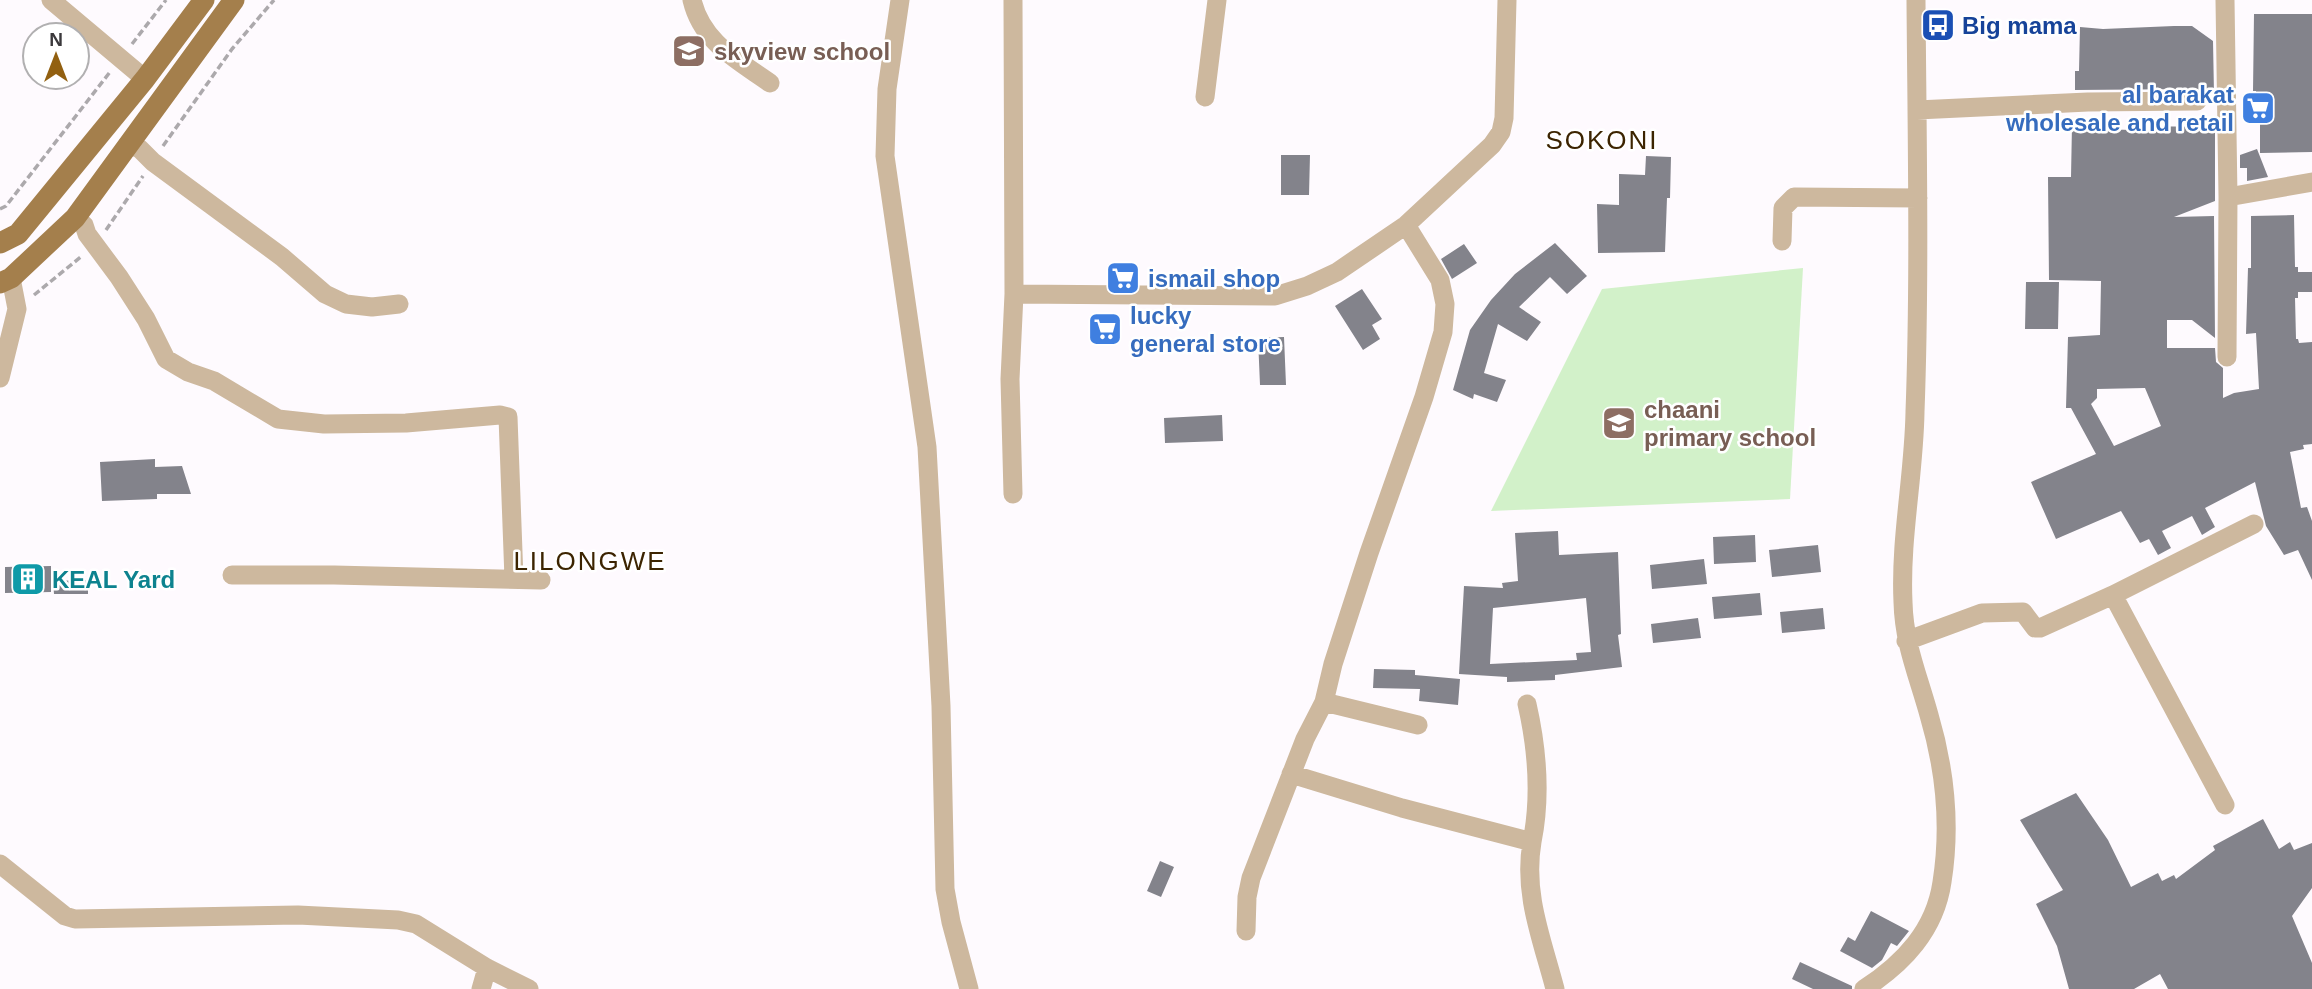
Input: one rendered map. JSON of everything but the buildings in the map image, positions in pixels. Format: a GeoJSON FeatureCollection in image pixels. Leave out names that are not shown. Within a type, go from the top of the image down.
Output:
{"type":"FeatureCollection","features":[{"type":"Feature","properties":{"kind":"main road"},"geometry":{"type":"LineString","coordinates":[[0,243],[18,234],[145,79],[204,0]]}},
{"type":"Feature","properties":{"kind":"main road"},"geometry":{"type":"LineString","coordinates":[[5,280],[75,218],[234,0]]}},
{"type":"Feature","properties":{"kind":"street"},"geometry":{"type":"LineString","coordinates":[[51,0],[145,79]]}},
{"type":"Feature","properties":{"kind":"street"},"geometry":{"type":"LineString","coordinates":[[692,0],[698,21],[709,38],[770,83]]}},
{"type":"Feature","properties":{"kind":"street"},"geometry":{"type":"LineString","coordinates":[[900,0],[887,89],[885,156],[927,447],[941,706],[945,889],[969,989]]}},
{"type":"Feature","properties":{"kind":"street"},"geometry":{"type":"LineString","coordinates":[[1013,0],[1014,294],[1010,379],[1013,494]]}},
{"type":"Feature","properties":{"kind":"street"},"geometry":{"type":"LineString","coordinates":[[1205,97],[1217,0]]}},
{"type":"Feature","properties":{"kind":"street"},"geometry":{"type":"LineString","coordinates":[[1014,294],[1275,296],[1307,286],[1337,272],[1406,225],[1479,159],[1501,132],[1504,118],[1507,0]]}},
{"type":"Feature","properties":{"kind":"street"},"geometry":{"type":"LineString","coordinates":[[1864,989],[1912,951],[1933,916],[1942,883],[1947,834],[1946,792],[1930,716],[1906,641],[1903,601],[1915,416],[1918,198],[1916,0]]}},
{"type":"Feature","properties":{"kind":"street"},"geometry":{"type":"LineString","coordinates":[[2225,0],[2227,357]]}},
{"type":"Feature","properties":{"kind":"street"},"geometry":{"type":"LineString","coordinates":[[1917,110],[2088,102],[2197,101]]}},
{"type":"Feature","properties":{"kind":"street"},"geometry":{"type":"LineString","coordinates":[[128,144],[140,149],[153,162],[282,257],[325,295],[346,304],[372,307],[399,304]]}},
{"type":"Feature","properties":{"kind":"street"},"geometry":{"type":"LineString","coordinates":[[2228,197],[2312,182]]}},
{"type":"Feature","properties":{"kind":"street"},"geometry":{"type":"LineString","coordinates":[[1782,241],[1783,208],[1794,197],[1918,198]]}},
{"type":"Feature","properties":{"kind":"street"},"geometry":{"type":"LineString","coordinates":[[75,218],[84,225],[87,234],[119,277],[145,318],[166,359],[188,372],[214,381],[278,419],[324,424],[406,423],[500,415],[508,417],[514,579]]}},
{"type":"Feature","properties":{"kind":"street"},"geometry":{"type":"LineString","coordinates":[[1246,931],[1246,906],[1251,878],[1305,739],[1324,702],[1349,614],[1424,397],[1443,332],[1446,304],[1440,280],[1406,225]]}},
{"type":"Feature","properties":{"kind":"street"},"geometry":{"type":"LineString","coordinates":[[0,378],[17,309],[5,280]]}},
{"type":"Feature","properties":{"kind":"street"},"geometry":{"type":"LineString","coordinates":[[1906,641],[1982,613],[2022,612],[2035,628],[2040,628],[2113,595],[2253,524]]}},
{"type":"Feature","properties":{"kind":"street"},"geometry":{"type":"LineString","coordinates":[[232,575],[541,580]]}},
{"type":"Feature","properties":{"kind":"street"},"geometry":{"type":"LineString","coordinates":[[2113,595],[2225,805]]}},
{"type":"Feature","properties":{"kind":"street"},"geometry":{"type":"LineString","coordinates":[[1324,702],[1418,725]]}},
{"type":"Feature","properties":{"kind":"street"},"geometry":{"type":"LineString","coordinates":[[1527,704],[1533,728],[1535,756],[1535,823],[1528,863],[1529,889],[1555,989]]}},
{"type":"Feature","properties":{"kind":"street"},"geometry":{"type":"LineString","coordinates":[[1291,775],[1532,842]]}},
{"type":"Feature","properties":{"kind":"street"},"geometry":{"type":"LineString","coordinates":[[0,863],[65,916],[75,919],[298,915],[398,920],[416,924],[487,968],[529,989]]}},
{"type":"Feature","properties":{"kind":"street"},"geometry":{"type":"LineString","coordinates":[[481,989],[487,968]]}},
{"type":"Feature","properties":{"kind":"path"},"geometry":{"type":"LineString","coordinates":[[0,209],[6,206],[166,0]]}},
{"type":"Feature","properties":{"kind":"green space"},"geometry":{"type":"Polygon","coordinates":[[[1803,268],[1790,499],[1491,511],[1602,289],[1803,268]]]}},
{"type":"Feature","properties":{"kind":"place","name":"Big mama"},"geometry":{"type":"Point","coordinates":[1938,25]}},
{"type":"Feature","properties":{"kind":"place","name":"skyview school"},"geometry":{"type":"Point","coordinates":[689,51]}},
{"type":"Feature","properties":{"kind":"place","name":"al barakat wholesale and retail"},"geometry":{"type":"Point","coordinates":[2258,108]}},
{"type":"Feature","properties":{"kind":"place","name":"ismail shop"},"geometry":{"type":"Point","coordinates":[1123,278]}},
{"type":"Feature","properties":{"kind":"place","name":"lucky general store"},"geometry":{"type":"Point","coordinates":[1105,329]}},
{"type":"Feature","properties":{"kind":"place","name":"chaani primary school"},"geometry":{"type":"Point","coordinates":[1619,423]}},
{"type":"Feature","properties":{"kind":"place","name":"KEAL Yard"},"geometry":{"type":"Point","coordinates":[28,579]}},
{"type":"Feature","properties":{"kind":"district","name":"SOKONI"},"geometry":{"type":"Point","coordinates":[1602,140]}},
{"type":"Feature","properties":{"kind":"district","name":"LILONGWE"},"geometry":{"type":"Point","coordinates":[590,561]}}]}
